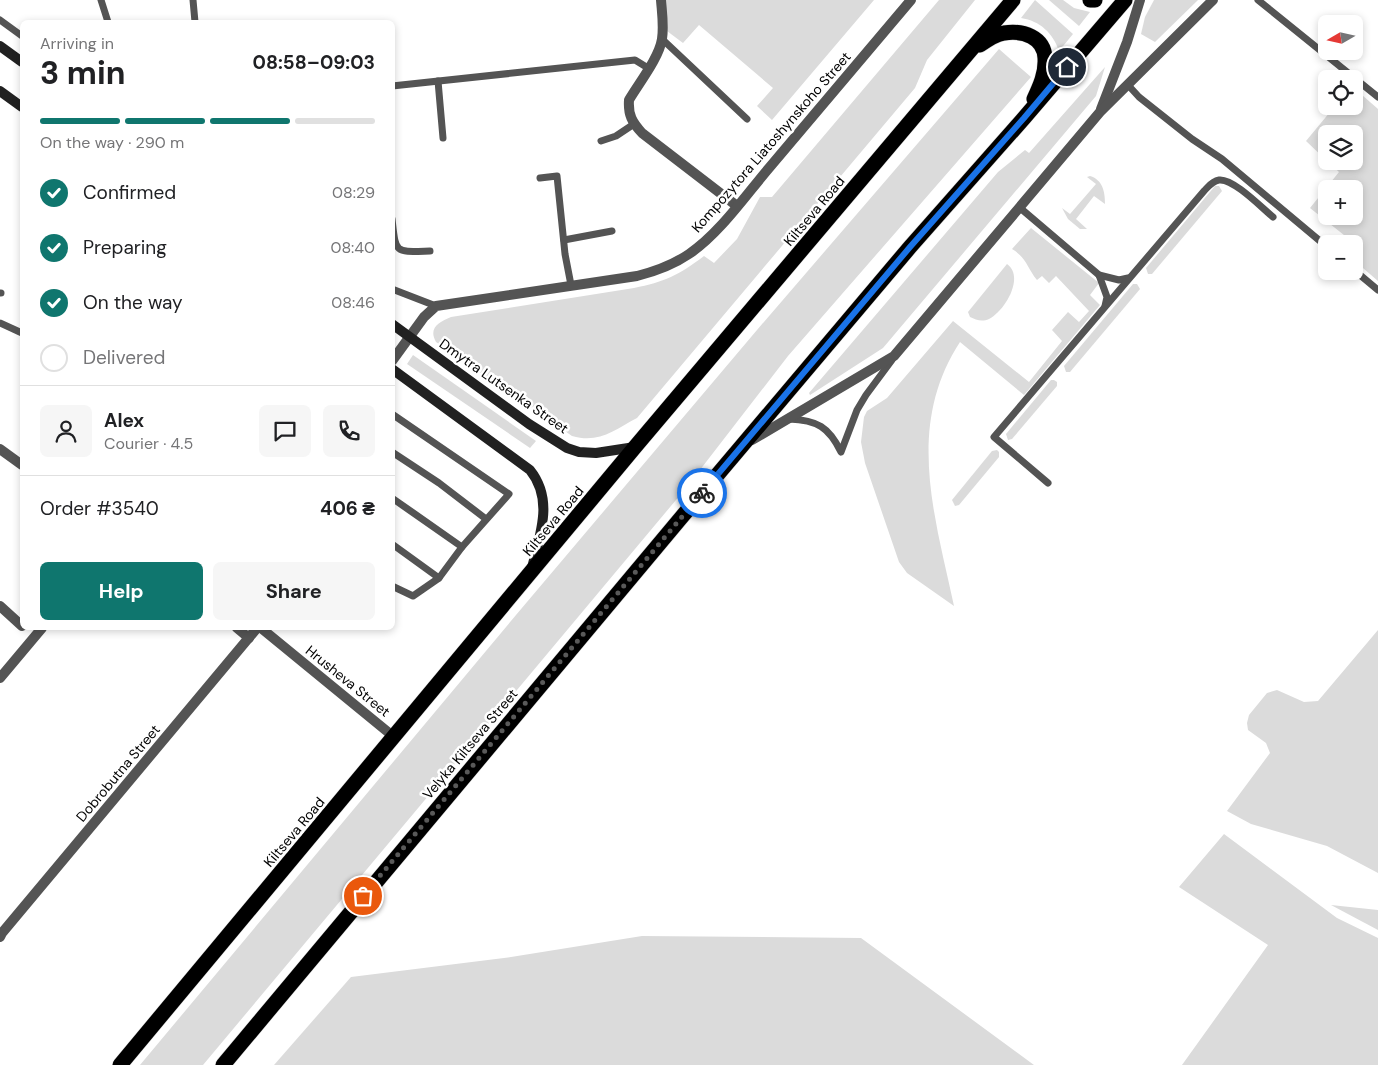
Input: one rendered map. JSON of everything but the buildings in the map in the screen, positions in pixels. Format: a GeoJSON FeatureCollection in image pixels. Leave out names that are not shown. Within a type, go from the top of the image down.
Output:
{"type":"FeatureCollection","features":[{"type":"Feature","properties":{"kind":"highway","name":"Kiltseva Road"},"geometry":{"type":"LineString","coordinates":[[120,1065],[531,571],[1013,0]]}},
{"type":"Feature","properties":{"kind":"highway"},"geometry":{"type":"LineString","coordinates":[[1090,0],[1095,0]]}},
{"type":"Feature","properties":{"kind":"highway"},"geometry":{"type":"LineString","coordinates":[[742,445],[1124,0]]}},
{"type":"Feature","properties":{"kind":"highway"},"geometry":{"type":"LineString","coordinates":[[964,57],[989,39],[1004,33],[1027,34],[1035,38],[1042,47],[1045,58],[1044,69],[1042,82],[1024,118]]}},
{"type":"Feature","properties":{"kind":"highway","name":"Velyka Kiltseva Street"},"geometry":{"type":"LineString","coordinates":[[223,1065],[742,445]]}},
{"type":"Feature","properties":{"kind":"main road"},"geometry":{"type":"LineString","coordinates":[[0,46],[20,61]]}},
{"type":"Feature","properties":{"kind":"main road"},"geometry":{"type":"LineString","coordinates":[[0,91],[20,106]]}},
{"type":"Feature","properties":{"kind":"main road","name":"Dmytra Lutsenka Street"},"geometry":{"type":"LineString","coordinates":[[395,326],[529,424],[567,448],[580,452],[596,453],[635,448]]}},
{"type":"Feature","properties":{"kind":"main road"},"geometry":{"type":"LineString","coordinates":[[395,371],[530,470],[538,480],[544,496],[544,512],[531,571]]}},
{"type":"Feature","properties":{"kind":"street"},"geometry":{"type":"LineString","coordinates":[[661,0],[663,19],[662,39],[658,50],[629,100],[631,120],[642,133],[737,206]]}},
{"type":"Feature","properties":{"kind":"street","name":"Kompozytora Liatoshynskoho Street"},"geometry":{"type":"LineString","coordinates":[[436,306],[637,276],[656,272],[674,264],[706,240],[737,206],[911,0]]}},
{"type":"Feature","properties":{"kind":"street"},"geometry":{"type":"LineString","coordinates":[[1100,112],[1127,42],[1140,0]]}},
{"type":"Feature","properties":{"kind":"street"},"geometry":{"type":"LineString","coordinates":[[742,445],[894,356],[1100,112],[1213,0]]}},
{"type":"Feature","properties":{"kind":"street"},"geometry":{"type":"LineString","coordinates":[[395,357],[424,317],[436,306]]}},
{"type":"Feature","properties":{"kind":"street"},"geometry":{"type":"LineString","coordinates":[[0,448],[20,463]]}},
{"type":"Feature","properties":{"kind":"street"},"geometry":{"type":"LineString","coordinates":[[0,606],[20,624]]}},
{"type":"Feature","properties":{"kind":"street"},"geometry":{"type":"LineString","coordinates":[[27,630],[34,636]]}},
{"type":"Feature","properties":{"kind":"street"},"geometry":{"type":"LineString","coordinates":[[0,678],[40,630]]}},
{"type":"Feature","properties":{"kind":"street"},"geometry":{"type":"LineString","coordinates":[[239,630],[249,638]]}},
{"type":"Feature","properties":{"kind":"street","name":"Dobrobutna Street"},"geometry":{"type":"LineString","coordinates":[[0,937],[257,630]]}},
{"type":"Feature","properties":{"kind":"street","name":"Hrusheva Street"},"geometry":{"type":"LineString","coordinates":[[261,630],[394,737]]}},
{"type":"Feature","properties":{"kind":"lane"},"geometry":{"type":"LineString","coordinates":[[101,0],[107,20]]}},
{"type":"Feature","properties":{"kind":"lane"},"geometry":{"type":"LineString","coordinates":[[192,0],[195,20]]}},
{"type":"Feature","properties":{"kind":"lane"},"geometry":{"type":"LineString","coordinates":[[1258,0],[1378,97]]}},
{"type":"Feature","properties":{"kind":"lane"},"geometry":{"type":"LineString","coordinates":[[0,20],[20,35]]}},
{"type":"Feature","properties":{"kind":"lane"},"geometry":{"type":"LineString","coordinates":[[662,39],[747,119]]}},
{"type":"Feature","properties":{"kind":"lane"},"geometry":{"type":"LineString","coordinates":[[395,86],[635,60],[648,68]]}},
{"type":"Feature","properties":{"kind":"lane"},"geometry":{"type":"LineString","coordinates":[[438,81],[443,138]]}},
{"type":"Feature","properties":{"kind":"lane"},"geometry":{"type":"LineString","coordinates":[[1128,85],[1139,97],[1192,139],[1222,159],[1318,239]]}},
{"type":"Feature","properties":{"kind":"lane"},"geometry":{"type":"LineString","coordinates":[[601,140],[616,136],[634,124]]}},
{"type":"Feature","properties":{"kind":"lane"},"geometry":{"type":"LineString","coordinates":[[540,178],[557,176],[571,285]]}},
{"type":"Feature","properties":{"kind":"lane"},"geometry":{"type":"LineString","coordinates":[[1048,483],[994,436],[1213,182],[1222,180],[1232,183],[1273,217]]}},
{"type":"Feature","properties":{"kind":"lane"},"geometry":{"type":"LineString","coordinates":[[1019,207],[1099,275],[1119,280],[1129,278]]}},
{"type":"Feature","properties":{"kind":"lane"},"geometry":{"type":"LineString","coordinates":[[564,240],[612,231]]}},
{"type":"Feature","properties":{"kind":"lane"},"geometry":{"type":"LineString","coordinates":[[395,244],[400,250],[407,252],[430,251]]}},
{"type":"Feature","properties":{"kind":"lane"},"geometry":{"type":"LineString","coordinates":[[1099,275],[1107,297],[1105,306]]}},
{"type":"Feature","properties":{"kind":"lane"},"geometry":{"type":"LineString","coordinates":[[1363,278],[1378,290]]}},
{"type":"Feature","properties":{"kind":"lane"},"geometry":{"type":"LineString","coordinates":[[395,290],[436,306]]}},
{"type":"Feature","properties":{"kind":"lane"},"geometry":{"type":"LineString","coordinates":[[0,323],[20,332]]}},
{"type":"Feature","properties":{"kind":"lane"},"geometry":{"type":"LineString","coordinates":[[786,419],[819,424],[834,438],[841,452],[857,410],[894,356]]}},
{"type":"Feature","properties":{"kind":"lane"},"geometry":{"type":"LineString","coordinates":[[395,416],[509,494],[462,548],[439,578],[413,596],[395,587]]}},
{"type":"Feature","properties":{"kind":"lane"},"geometry":{"type":"LineString","coordinates":[[395,454],[439,484],[486,520]]}},
{"type":"Feature","properties":{"kind":"lane"},"geometry":{"type":"LineString","coordinates":[[395,500],[462,548]]}},
{"type":"Feature","properties":{"kind":"lane"},"geometry":{"type":"LineString","coordinates":[[395,546],[439,578]]}},
{"type":"Feature","properties":{"kind":"shaded area"},"geometry":{"type":"Polygon","coordinates":[[[664,0],[874,0],[772,120],[757,106],[773,88],[699,25],[683,43],[667,31],[664,0]]]}},
{"type":"Feature","properties":{"kind":"shaded area"},"geometry":{"type":"Polygon","coordinates":[[[939,0],[975,0],[927,60],[915,88],[637,418],[598,437],[582,438],[572,436],[436,342],[433,333],[434,329],[439,323],[451,317],[645,286],[671,277],[704,256],[714,263],[737,239],[760,197],[772,197],[939,0]]]}},
{"type":"Feature","properties":{"kind":"shaded area"},"geometry":{"type":"Polygon","coordinates":[[[1035,0],[1073,34],[1059,51],[1045,29],[1034,22],[1021,18],[1035,0]]]}},
{"type":"Feature","properties":{"kind":"shaded area"},"geometry":{"type":"Polygon","coordinates":[[[1049,0],[1063,0],[1074,8],[1090,12],[1079,26],[1049,0]]]}},
{"type":"Feature","properties":{"kind":"shaded area"},"geometry":{"type":"Polygon","coordinates":[[[1154,0],[1198,0],[1155,42],[1141,34],[1145,17],[1154,0]]]}},
{"type":"Feature","properties":{"kind":"shaded area"},"geometry":{"type":"Polygon","coordinates":[[[999,49],[1031,77],[788,356],[686,488],[203,1065],[140,1065],[516,615],[757,330],[999,49]]]}},
{"type":"Feature","properties":{"kind":"shaded area"},"geometry":{"type":"Polygon","coordinates":[[[1105,67],[1096,96],[883,348],[810,395],[809,393],[998,172],[1025,150],[1029,153],[1105,67]]]}},
{"type":"Feature","properties":{"kind":"shaded area"},"geometry":{"type":"Polygon","coordinates":[[[1363,96],[1378,109],[1378,281],[1363,268],[1363,235],[1344,235],[1331,225],[1363,225],[1363,180],[1333,180],[1339,172],[1337,170],[1363,170],[1363,125],[1319,125],[1328,115],[1363,115],[1363,96]]]}},
{"type":"Feature","properties":{"kind":"shaded area"},"geometry":{"type":"Polygon","coordinates":[[[1318,127],[1318,152],[1306,141],[1318,127]]]}},
{"type":"Feature","properties":{"kind":"shaded area"},"geometry":{"type":"Polygon","coordinates":[[[1090,176],[1100,183],[1105,204],[1094,196],[1076,219],[1087,229],[1080,229],[1068,219],[1062,208],[1070,214],[1096,184],[1087,177],[1090,176]]]}},
{"type":"Feature","properties":{"kind":"shaded area"},"geometry":{"type":"Polygon","coordinates":[[[1215,186],[1219,186],[1222,191],[1152,274],[1148,274],[1146,268],[1215,186]]]}},
{"type":"Feature","properties":{"kind":"shaded area"},"geometry":{"type":"Polygon","coordinates":[[[1318,198],[1318,214],[1310,208],[1318,198]]]}},
{"type":"Feature","properties":{"kind":"shaded area"},"geometry":{"type":"Polygon","coordinates":[[[1031,228],[1099,283],[1090,295],[1100,305],[1024,395],[960,342],[943,374],[933,406],[929,439],[929,472],[939,539],[954,606],[907,573],[899,562],[865,463],[861,442],[864,417],[867,411],[887,398],[953,321],[1029,382],[1062,341],[1052,330],[1068,312],[1079,322],[1089,311],[1056,276],[1049,283],[1042,276],[1037,280],[1024,260],[1012,249],[1031,228]]]}},
{"type":"Feature","properties":{"kind":"shaded area"},"geometry":{"type":"Polygon","coordinates":[[[1007,264],[1012,270],[1014,277],[1011,293],[1006,302],[989,319],[979,320],[970,317],[968,312],[1007,264]]]}},
{"type":"Feature","properties":{"kind":"shaded area"},"geometry":{"type":"Polygon","coordinates":[[[1133,284],[1137,284],[1140,289],[1070,372],[1066,372],[1064,366],[1133,284]]]}},
{"type":"Feature","properties":{"kind":"shaded area"},"geometry":{"type":"Polygon","coordinates":[[[413,355],[536,441],[530,448],[407,364],[413,355]]]}},
{"type":"Feature","properties":{"kind":"shaded area"},"geometry":{"type":"Polygon","coordinates":[[[1051,380],[1057,382],[1057,386],[1012,439],[1008,440],[1006,434],[1051,380]]]}},
{"type":"Feature","properties":{"kind":"shaded area"},"geometry":{"type":"Polygon","coordinates":[[[997,450],[999,457],[959,505],[955,506],[952,500],[992,451],[997,450]]]}},
{"type":"Feature","properties":{"kind":"shaded area"},"geometry":{"type":"Polygon","coordinates":[[[1378,630],[1378,873],[1327,846],[1251,824],[1227,811],[1270,753],[1266,743],[1248,730],[1247,723],[1249,715],[1267,693],[1277,690],[1304,702],[1318,701],[1378,630]]]}},
{"type":"Feature","properties":{"kind":"shaded area"},"geometry":{"type":"Polygon","coordinates":[[[1224,834],[1337,918],[1378,938],[1378,1065],[1182,1065],[1268,945],[1179,887],[1224,834]]]}},
{"type":"Feature","properties":{"kind":"shaded area"},"geometry":{"type":"Polygon","coordinates":[[[1331,905],[1378,910],[1378,930],[1331,905]]]}},
{"type":"Feature","properties":{"kind":"shaded area"},"geometry":{"type":"Polygon","coordinates":[[[642,936],[861,938],[1034,1065],[274,1065],[351,977],[511,957],[642,936]]]}},
{"type":"Feature","properties":{"kind":"way so far"},"geometry":{"type":"LineString","coordinates":[[363,896],[702,493]]}},
{"type":"Feature","properties":{"kind":"route"},"geometry":{"type":"LineString","coordinates":[[702,493],[910,247],[1067,67]]}}]}
